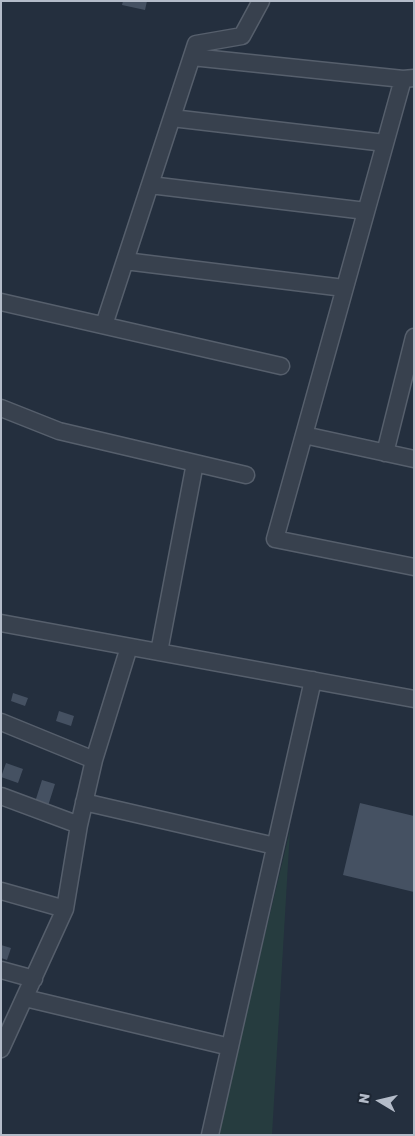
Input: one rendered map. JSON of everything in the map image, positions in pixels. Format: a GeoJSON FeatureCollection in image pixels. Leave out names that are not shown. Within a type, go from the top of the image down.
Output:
{"type":"FeatureCollection","features":[{"type":"Feature","properties":{"kind":"street"},"geometry":{"type":"LineString","coordinates":[[104,325],[196,44],[242,36],[261,1]]}},
{"type":"Feature","properties":{"kind":"street"},"geometry":{"type":"LineString","coordinates":[[192,57],[408,79],[385,143],[275,539],[414,567]]}},
{"type":"Feature","properties":{"kind":"street"},"geometry":{"type":"LineString","coordinates":[[172,118],[385,143]]}},
{"type":"Feature","properties":{"kind":"street"},"geometry":{"type":"LineString","coordinates":[[150,185],[366,211]]}},
{"type":"Feature","properties":{"kind":"street"},"geometry":{"type":"LineString","coordinates":[[125,261],[344,288]]}},
{"type":"Feature","properties":{"kind":"street"},"geometry":{"type":"LineString","coordinates":[[1,302],[281,366]]}},
{"type":"Feature","properties":{"kind":"street"},"geometry":{"type":"LineString","coordinates":[[385,452],[414,337]]}},
{"type":"Feature","properties":{"kind":"street"},"geometry":{"type":"LineString","coordinates":[[1,408],[59,431],[246,475]]}},
{"type":"Feature","properties":{"kind":"street"},"geometry":{"type":"LineString","coordinates":[[304,435],[414,459]]}},
{"type":"Feature","properties":{"kind":"street"},"geometry":{"type":"LineString","coordinates":[[159,652],[195,463]]}},
{"type":"Feature","properties":{"kind":"street"},"geometry":{"type":"LineString","coordinates":[[1,623],[414,698]]}},
{"type":"Feature","properties":{"kind":"street"},"geometry":{"type":"LineString","coordinates":[[2,1044],[34,979],[65,909],[79,825],[94,760],[129,646]]}},
{"type":"Feature","properties":{"kind":"street"},"geometry":{"type":"LineString","coordinates":[[210,1135],[313,680]]}},
{"type":"Feature","properties":{"kind":"street"},"geometry":{"type":"LineString","coordinates":[[1,722],[94,760]]}},
{"type":"Feature","properties":{"kind":"street"},"geometry":{"type":"LineString","coordinates":[[1,796],[79,825]]}},
{"type":"Feature","properties":{"kind":"street"},"geometry":{"type":"LineString","coordinates":[[84,802],[275,846]]}},
{"type":"Feature","properties":{"kind":"street"},"geometry":{"type":"LineString","coordinates":[[1,891],[65,909]]}},
{"type":"Feature","properties":{"kind":"street"},"geometry":{"type":"LineString","coordinates":[[1,970],[34,979]]}},
{"type":"Feature","properties":{"kind":"street"},"geometry":{"type":"LineString","coordinates":[[25,998],[230,1047]]}},
{"type":"Feature","properties":{"kind":"green space"},"geometry":{"type":"Polygon","coordinates":[[[290,830],[272,1135],[217,1135],[290,830]]]}},
{"type":"Feature","properties":{"kind":"building"},"geometry":{"type":"Polygon","coordinates":[[[123,1],[147,1],[145,10],[122,5],[123,1]]]}},
{"type":"Feature","properties":{"kind":"building"},"geometry":{"type":"Polygon","coordinates":[[[13,693],[28,698],[25,706],[11,701],[13,693]]]}},
{"type":"Feature","properties":{"kind":"building"},"geometry":{"type":"Polygon","coordinates":[[[59,711],[74,716],[71,726],[56,721],[59,711]]]}},
{"type":"Feature","properties":{"kind":"building"},"geometry":{"type":"Polygon","coordinates":[[[6,763],[23,769],[18,783],[1,777],[6,763]]]}},
{"type":"Feature","properties":{"kind":"building"},"geometry":{"type":"Polygon","coordinates":[[[42,780],[55,784],[48,806],[35,802],[42,780]]]}},
{"type":"Feature","properties":{"kind":"building"},"geometry":{"type":"Polygon","coordinates":[[[360,803],[414,816],[414,892],[343,875],[360,803]]]}},
{"type":"Feature","properties":{"kind":"building"},"geometry":{"type":"Polygon","coordinates":[[[1,945],[11,948],[7,960],[1,958],[1,945]]]}}]}
